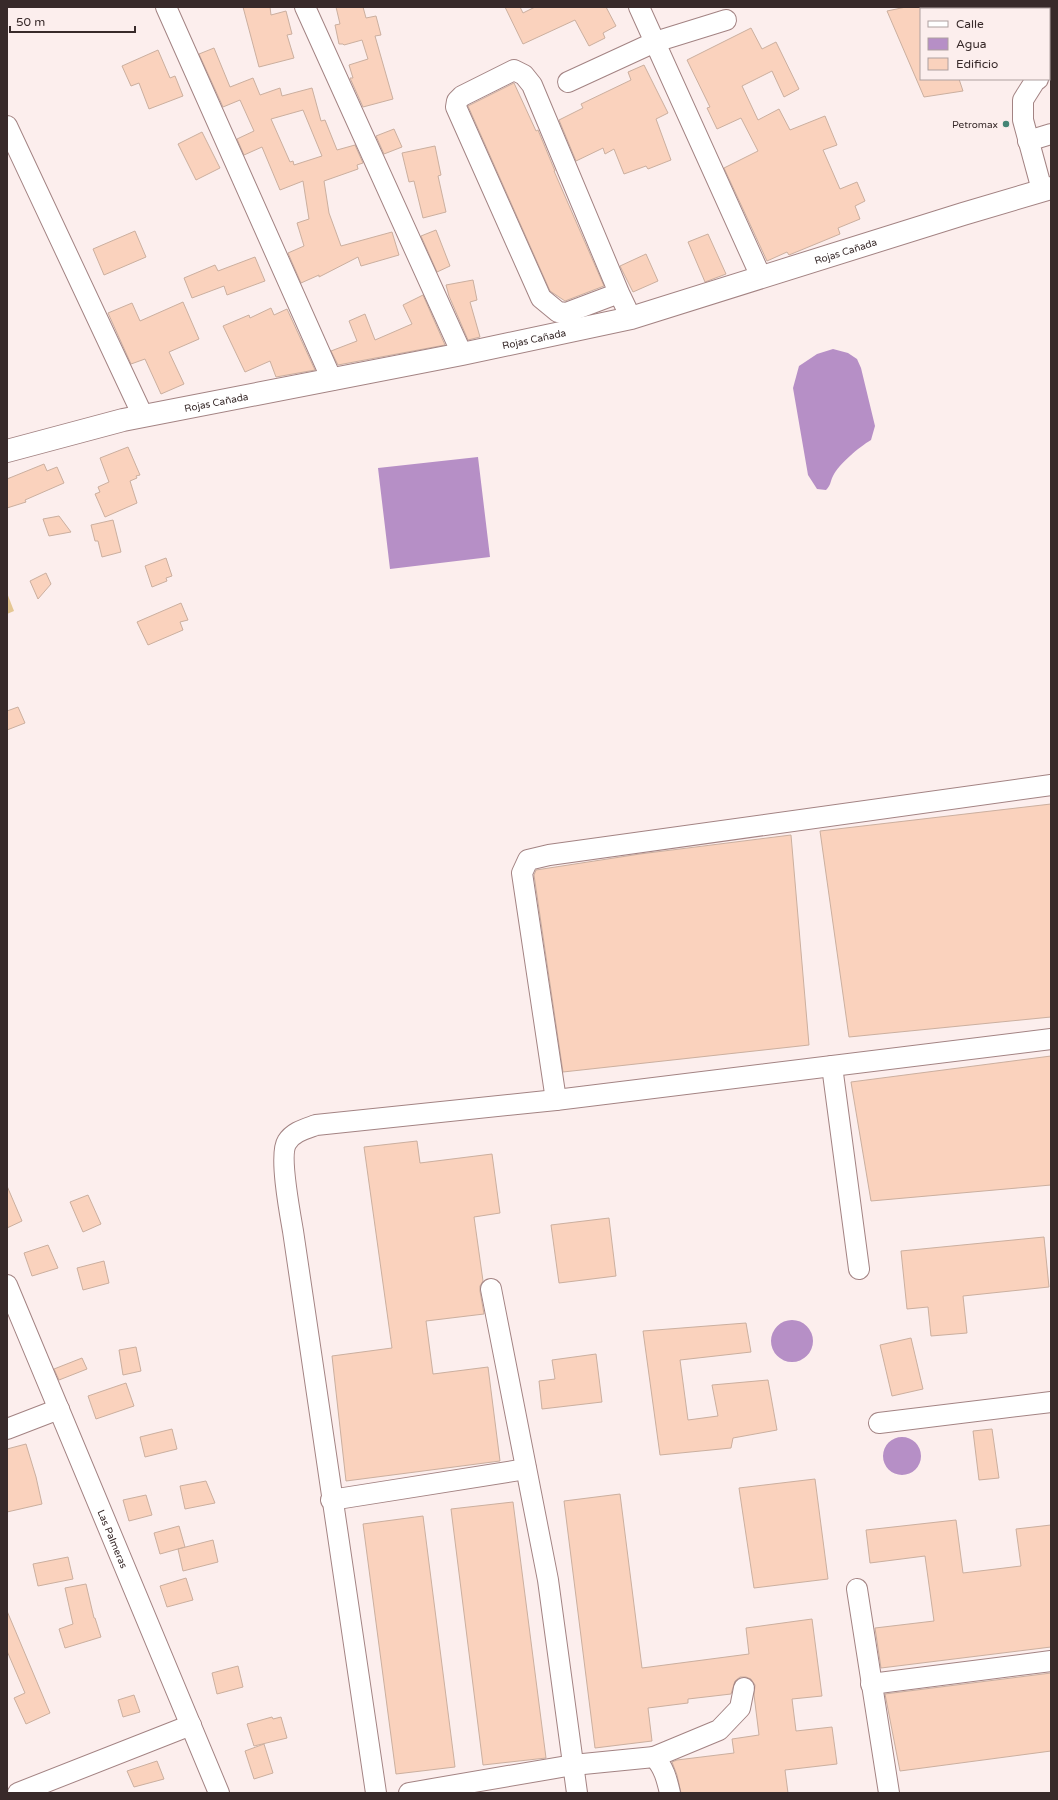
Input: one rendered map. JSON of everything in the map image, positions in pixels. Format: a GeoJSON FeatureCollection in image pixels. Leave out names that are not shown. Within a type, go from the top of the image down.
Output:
{"type":"FeatureCollection","features":[{"type":"Feature","properties":{"kind":"main road","name":"Rojas Cañada"},"geometry":{"type":"LineString","coordinates":[[7,451],[143,416],[462,354],[631,318],[1047,189]]}},
{"type":"Feature","properties":{"kind":"street"},"geometry":{"type":"LineString","coordinates":[[166,7],[332,380]]}},
{"type":"Feature","properties":{"kind":"street"},"geometry":{"type":"LineString","coordinates":[[305,7],[462,354]]}},
{"type":"Feature","properties":{"kind":"street"},"geometry":{"type":"LineString","coordinates":[[639,7],[761,277]]}},
{"type":"Feature","properties":{"kind":"street"},"geometry":{"type":"LineString","coordinates":[[568,82],[655,42],[726,20]]}},
{"type":"Feature","properties":{"kind":"street"},"geometry":{"type":"LineString","coordinates":[[619,293],[566,313],[558,312],[540,298],[456,107],[457,101],[462,96],[514,70],[524,75],[532,85],[619,293],[622,302],[631,318]]}},
{"type":"Feature","properties":{"kind":"street"},"geometry":{"type":"LineString","coordinates":[[1035,80],[1024,100],[1023,120],[1028,141],[1047,189]]}},
{"type":"Feature","properties":{"kind":"street"},"geometry":{"type":"LineString","coordinates":[[7,126],[143,416]]}},
{"type":"Feature","properties":{"kind":"street"},"geometry":{"type":"LineString","coordinates":[[1028,141],[1051,134]]}},
{"type":"Feature","properties":{"kind":"street"},"geometry":{"type":"LineString","coordinates":[[556,1100],[522,873],[528,860],[549,855],[1051,785]]}},
{"type":"Feature","properties":{"kind":"street"},"geometry":{"type":"LineString","coordinates":[[376,1793],[331,1500],[292,1224],[283,1155],[286,1142],[296,1132],[316,1125],[556,1100],[1051,1039]]}},
{"type":"Feature","properties":{"kind":"street"},"geometry":{"type":"LineString","coordinates":[[832,1066],[859,1269]]}},
{"type":"Feature","properties":{"kind":"street","name":"Las Palmeras"},"geometry":{"type":"LineString","coordinates":[[7,1285],[219,1793]]}},
{"type":"Feature","properties":{"kind":"street"},"geometry":{"type":"LineString","coordinates":[[491,1289],[548,1580],[577,1793]]}},
{"type":"Feature","properties":{"kind":"street"},"geometry":{"type":"LineString","coordinates":[[879,1423],[1051,1402]]}},
{"type":"Feature","properties":{"kind":"street"},"geometry":{"type":"LineString","coordinates":[[7,1429],[59,1409]]}},
{"type":"Feature","properties":{"kind":"street"},"geometry":{"type":"LineString","coordinates":[[331,1500],[526,1470]]}},
{"type":"Feature","properties":{"kind":"street"},"geometry":{"type":"LineString","coordinates":[[857,1589],[889,1793]]}},
{"type":"Feature","properties":{"kind":"street"},"geometry":{"type":"LineString","coordinates":[[871,1684],[1051,1661]]}},
{"type":"Feature","properties":{"kind":"street"},"geometry":{"type":"LineString","coordinates":[[409,1793],[573,1764],[654,1757],[720,1730],[740,1708],[744,1688]]}},
{"type":"Feature","properties":{"kind":"street"},"geometry":{"type":"LineString","coordinates":[[18,1793],[191,1725]]}},
{"type":"Feature","properties":{"kind":"street"},"geometry":{"type":"LineString","coordinates":[[654,1757],[660,1762],[667,1779],[670,1793]]}},
{"type":"Feature","properties":{"kind":"shaded area"},"geometry":{"type":"Polygon","coordinates":[[[7,593],[14,611],[7,614],[7,593]]]}},
{"type":"Feature","properties":{"kind":"water"},"geometry":{"type":"Polygon","coordinates":[[[833,349],[848,353],[857,359],[861,368],[875,426],[871,440],[844,461],[836,471],[830,485],[826,490],[817,489],[808,475],[793,388],[799,366],[817,354],[833,349]]]}},
{"type":"Feature","properties":{"kind":"water"},"geometry":{"type":"Polygon","coordinates":[[[478,457],[490,557],[390,569],[378,468],[478,457]]]}},
{"type":"Feature","properties":{"kind":"water"},"geometry":{"type":"Polygon","coordinates":[[[792,1320],[807,1326],[813,1341],[807,1356],[792,1362],[777,1356],[771,1341],[777,1326],[792,1320]]]}},
{"type":"Feature","properties":{"kind":"water"},"geometry":{"type":"Polygon","coordinates":[[[898,1437],[906,1437],[913,1440],[918,1445],[921,1456],[918,1467],[913,1472],[906,1475],[898,1475],[891,1472],[886,1467],[883,1460],[883,1452],[886,1445],[891,1440],[898,1437]]]}},
{"type":"Feature","properties":{"kind":"building"},"geometry":{"type":"Polygon","coordinates":[[[243,7],[270,7],[271,15],[286,11],[292,34],[287,35],[294,58],[259,67],[243,7]]]}},
{"type":"Feature","properties":{"kind":"building"},"geometry":{"type":"Polygon","coordinates":[[[336,7],[363,7],[366,18],[376,16],[381,35],[375,36],[393,99],[363,107],[350,78],[353,78],[349,65],[368,59],[362,40],[344,45],[339,44],[335,25],[340,24],[336,7]]]}},
{"type":"Feature","properties":{"kind":"building"},"geometry":{"type":"Polygon","coordinates":[[[505,7],[520,7],[523,13],[535,7],[606,7],[616,26],[603,33],[605,38],[589,46],[575,20],[523,44],[505,7]]]}},
{"type":"Feature","properties":{"kind":"building"},"geometry":{"type":"Polygon","coordinates":[[[906,7],[921,7],[920,80],[959,80],[963,91],[924,97],[887,11],[906,7]]]}},
{"type":"Feature","properties":{"kind":"building"},"geometry":{"type":"Polygon","coordinates":[[[751,28],[762,49],[776,42],[799,89],[784,97],[772,71],[742,86],[758,120],[779,109],[790,130],[825,116],[837,145],[823,150],[840,189],[857,182],[865,201],[855,206],[860,219],[838,228],[840,234],[789,255],[787,252],[767,261],[724,168],[758,151],[741,118],[717,129],[707,108],[710,107],[687,60],[751,28]]]}},
{"type":"Feature","properties":{"kind":"building"},"geometry":{"type":"Polygon","coordinates":[[[214,48],[230,87],[253,78],[260,95],[280,88],[282,96],[312,88],[321,121],[325,120],[337,150],[355,145],[363,163],[357,165],[358,169],[324,181],[329,213],[341,246],[392,232],[399,255],[361,266],[358,257],[319,277],[319,275],[301,283],[288,253],[304,246],[297,223],[309,219],[303,181],[280,190],[262,147],[244,155],[237,139],[254,131],[240,100],[223,107],[199,54],[214,48]],[[303,110],[271,119],[290,162],[293,161],[294,165],[322,156],[303,110]]]}},
{"type":"Feature","properties":{"kind":"building"},"geometry":{"type":"Polygon","coordinates":[[[158,50],[170,78],[175,76],[183,96],[149,109],[139,83],[131,86],[122,66],[158,50]]]}},
{"type":"Feature","properties":{"kind":"building"},"geometry":{"type":"Polygon","coordinates":[[[644,65],[668,113],[656,119],[671,160],[648,169],[646,166],[624,174],[614,149],[605,154],[603,148],[576,161],[559,120],[583,108],[581,104],[631,80],[628,72],[644,65]]]}},
{"type":"Feature","properties":{"kind":"building"},"geometry":{"type":"Polygon","coordinates":[[[514,83],[536,131],[538,130],[554,171],[604,286],[565,301],[550,291],[468,106],[514,83]]]}},
{"type":"Feature","properties":{"kind":"building"},"geometry":{"type":"Polygon","coordinates":[[[394,129],[402,147],[384,154],[376,136],[394,129]]]}},
{"type":"Feature","properties":{"kind":"building"},"geometry":{"type":"Polygon","coordinates":[[[202,132],[220,168],[196,180],[178,144],[202,132]]]}},
{"type":"Feature","properties":{"kind":"building"},"geometry":{"type":"Polygon","coordinates":[[[435,146],[441,175],[438,176],[446,212],[423,218],[414,181],[409,182],[402,153],[435,146]]]}},
{"type":"Feature","properties":{"kind":"building"},"geometry":{"type":"Polygon","coordinates":[[[436,230],[450,266],[437,272],[421,236],[436,230]]]}},
{"type":"Feature","properties":{"kind":"building"},"geometry":{"type":"Polygon","coordinates":[[[135,231],[146,257],[104,275],[93,249],[135,231]]]}},
{"type":"Feature","properties":{"kind":"building"},"geometry":{"type":"Polygon","coordinates":[[[708,234],[726,274],[705,282],[688,242],[708,234]]]}},
{"type":"Feature","properties":{"kind":"building"},"geometry":{"type":"Polygon","coordinates":[[[646,254],[658,281],[633,292],[620,266],[646,254]]]}},
{"type":"Feature","properties":{"kind":"building"},"geometry":{"type":"Polygon","coordinates":[[[255,257],[265,281],[227,295],[224,286],[192,298],[184,278],[215,265],[218,271],[255,257]]]}},
{"type":"Feature","properties":{"kind":"building"},"geometry":{"type":"Polygon","coordinates":[[[473,280],[477,300],[470,302],[480,337],[468,340],[449,296],[446,285],[473,280]]]}},
{"type":"Feature","properties":{"kind":"building"},"geometry":{"type":"Polygon","coordinates":[[[423,295],[445,345],[338,365],[331,351],[357,341],[349,321],[365,314],[375,340],[412,324],[403,305],[423,295]]]}},
{"type":"Feature","properties":{"kind":"building"},"geometry":{"type":"Polygon","coordinates":[[[183,302],[199,339],[169,352],[184,384],[161,394],[145,359],[131,364],[108,313],[132,303],[140,321],[183,302]]]}},
{"type":"Feature","properties":{"kind":"building"},"geometry":{"type":"Polygon","coordinates":[[[271,308],[274,315],[287,309],[315,370],[276,377],[270,361],[245,372],[223,326],[249,315],[250,318],[271,308]]]}},
{"type":"Feature","properties":{"kind":"building"},"geometry":{"type":"Polygon","coordinates":[[[128,447],[140,475],[136,476],[137,478],[130,481],[137,503],[105,517],[95,494],[100,492],[98,487],[109,482],[100,458],[128,447]]]}},
{"type":"Feature","properties":{"kind":"building"},"geometry":{"type":"Polygon","coordinates":[[[44,464],[47,471],[57,467],[64,483],[25,500],[26,502],[7,508],[7,479],[44,464]]]}},
{"type":"Feature","properties":{"kind":"building"},"geometry":{"type":"Polygon","coordinates":[[[59,516],[71,532],[49,536],[43,519],[59,516]]]}},
{"type":"Feature","properties":{"kind":"building"},"geometry":{"type":"Polygon","coordinates":[[[113,520],[121,552],[102,557],[98,541],[95,541],[91,525],[113,520]]]}},
{"type":"Feature","properties":{"kind":"building"},"geometry":{"type":"Polygon","coordinates":[[[166,558],[172,576],[166,578],[167,581],[152,587],[145,566],[166,558]]]}},
{"type":"Feature","properties":{"kind":"building"},"geometry":{"type":"Polygon","coordinates":[[[46,573],[51,584],[38,599],[30,581],[46,573]]]}},
{"type":"Feature","properties":{"kind":"building"},"geometry":{"type":"Polygon","coordinates":[[[181,603],[188,620],[180,622],[183,630],[148,645],[137,622],[181,603]]]}},
{"type":"Feature","properties":{"kind":"building"},"geometry":{"type":"Polygon","coordinates":[[[18,707],[25,723],[7,730],[7,711],[18,707]]]}},
{"type":"Feature","properties":{"kind":"building"},"geometry":{"type":"Polygon","coordinates":[[[1051,804],[1051,1017],[849,1037],[820,831],[1051,804]]]}},
{"type":"Feature","properties":{"kind":"building"},"geometry":{"type":"Polygon","coordinates":[[[791,835],[809,1045],[563,1072],[534,875],[536,870],[640,854],[791,835]]]}},
{"type":"Feature","properties":{"kind":"building"},"geometry":{"type":"Polygon","coordinates":[[[1051,1056],[1051,1185],[871,1201],[851,1082],[1051,1056]]]}},
{"type":"Feature","properties":{"kind":"building"},"geometry":{"type":"Polygon","coordinates":[[[417,1141],[420,1163],[492,1154],[500,1213],[474,1217],[483,1281],[480,1286],[480,1291],[484,1314],[426,1321],[433,1374],[488,1367],[500,1461],[346,1481],[332,1356],[392,1348],[364,1147],[417,1141]]]}},
{"type":"Feature","properties":{"kind":"building"},"geometry":{"type":"Polygon","coordinates":[[[7,1186],[22,1221],[7,1228],[7,1186]]]}},
{"type":"Feature","properties":{"kind":"building"},"geometry":{"type":"Polygon","coordinates":[[[88,1195],[101,1224],[83,1232],[70,1202],[88,1195]]]}},
{"type":"Feature","properties":{"kind":"building"},"geometry":{"type":"Polygon","coordinates":[[[609,1218],[616,1276],[559,1283],[551,1225],[609,1218]]]}},
{"type":"Feature","properties":{"kind":"building"},"geometry":{"type":"Polygon","coordinates":[[[1044,1237],[1049,1287],[963,1296],[967,1333],[931,1336],[928,1307],[907,1309],[901,1251],[1044,1237]]]}},
{"type":"Feature","properties":{"kind":"building"},"geometry":{"type":"Polygon","coordinates":[[[48,1245],[58,1268],[32,1276],[24,1253],[48,1245]]]}},
{"type":"Feature","properties":{"kind":"building"},"geometry":{"type":"Polygon","coordinates":[[[104,1261],[109,1283],[83,1290],[77,1268],[104,1261]]]}},
{"type":"Feature","properties":{"kind":"building"},"geometry":{"type":"Polygon","coordinates":[[[746,1323],[751,1352],[680,1360],[688,1420],[718,1416],[712,1385],[768,1380],[777,1430],[733,1438],[731,1448],[660,1455],[643,1331],[746,1323]]]}},
{"type":"Feature","properties":{"kind":"building"},"geometry":{"type":"Polygon","coordinates":[[[911,1338],[923,1389],[892,1396],[880,1345],[911,1338]]]}},
{"type":"Feature","properties":{"kind":"building"},"geometry":{"type":"Polygon","coordinates":[[[136,1347],[141,1371],[123,1375],[119,1350],[136,1347]]]}},
{"type":"Feature","properties":{"kind":"building"},"geometry":{"type":"Polygon","coordinates":[[[596,1354],[602,1402],[542,1409],[539,1381],[555,1379],[552,1360],[596,1354]]]}},
{"type":"Feature","properties":{"kind":"building"},"geometry":{"type":"Polygon","coordinates":[[[82,1358],[87,1369],[59,1380],[54,1369],[82,1358]]]}},
{"type":"Feature","properties":{"kind":"building"},"geometry":{"type":"Polygon","coordinates":[[[126,1383],[134,1406],[96,1419],[88,1396],[126,1383]]]}},
{"type":"Feature","properties":{"kind":"building"},"geometry":{"type":"Polygon","coordinates":[[[172,1429],[177,1449],[145,1457],[140,1437],[172,1429]]]}},
{"type":"Feature","properties":{"kind":"building"},"geometry":{"type":"Polygon","coordinates":[[[992,1429],[999,1478],[979,1480],[973,1431],[992,1429]]]}},
{"type":"Feature","properties":{"kind":"building"},"geometry":{"type":"Polygon","coordinates":[[[26,1444],[42,1504],[7,1512],[7,1449],[26,1444]]]}},
{"type":"Feature","properties":{"kind":"building"},"geometry":{"type":"Polygon","coordinates":[[[815,1479],[828,1579],[754,1588],[739,1488],[815,1479]]]}},
{"type":"Feature","properties":{"kind":"building"},"geometry":{"type":"Polygon","coordinates":[[[206,1481],[215,1503],[185,1509],[180,1486],[206,1481]]]}},
{"type":"Feature","properties":{"kind":"building"},"geometry":{"type":"Polygon","coordinates":[[[620,1494],[642,1668],[749,1654],[746,1628],[812,1619],[822,1696],[792,1699],[796,1731],[832,1727],[837,1764],[785,1770],[788,1793],[681,1793],[672,1762],[677,1760],[734,1753],[732,1739],[759,1735],[754,1695],[755,1685],[751,1679],[746,1677],[740,1677],[735,1681],[731,1694],[688,1699],[688,1703],[648,1708],[652,1741],[595,1748],[564,1501],[620,1494]]]}},
{"type":"Feature","properties":{"kind":"building"},"geometry":{"type":"Polygon","coordinates":[[[146,1495],[152,1515],[129,1521],[123,1500],[146,1495]]]}},
{"type":"Feature","properties":{"kind":"building"},"geometry":{"type":"Polygon","coordinates":[[[513,1502],[546,1758],[483,1765],[451,1509],[513,1502]]]}},
{"type":"Feature","properties":{"kind":"building"},"geometry":{"type":"Polygon","coordinates":[[[423,1516],[455,1767],[396,1774],[363,1524],[423,1516]]]}},
{"type":"Feature","properties":{"kind":"building"},"geometry":{"type":"Polygon","coordinates":[[[956,1520],[963,1573],[1021,1566],[1016,1529],[1051,1525],[1051,1647],[881,1668],[875,1628],[934,1621],[925,1556],[870,1563],[866,1530],[956,1520]]]}},
{"type":"Feature","properties":{"kind":"building"},"geometry":{"type":"Polygon","coordinates":[[[179,1526],[185,1547],[160,1554],[154,1533],[179,1526]]]}},
{"type":"Feature","properties":{"kind":"building"},"geometry":{"type":"Polygon","coordinates":[[[213,1540],[218,1562],[183,1571],[178,1549],[213,1540]]]}},
{"type":"Feature","properties":{"kind":"building"},"geometry":{"type":"Polygon","coordinates":[[[68,1557],[73,1579],[38,1586],[33,1564],[68,1557]]]}},
{"type":"Feature","properties":{"kind":"building"},"geometry":{"type":"Polygon","coordinates":[[[186,1578],[193,1600],[167,1607],[160,1586],[186,1578]]]}},
{"type":"Feature","properties":{"kind":"building"},"geometry":{"type":"Polygon","coordinates":[[[86,1584],[94,1618],[101,1637],[65,1648],[59,1629],[73,1624],[65,1588],[86,1584]]]}},
{"type":"Feature","properties":{"kind":"building"},"geometry":{"type":"Polygon","coordinates":[[[7,1611],[50,1713],[26,1724],[14,1698],[25,1693],[7,1651],[7,1611]]]}},
{"type":"Feature","properties":{"kind":"building"},"geometry":{"type":"Polygon","coordinates":[[[238,1666],[243,1687],[217,1694],[212,1673],[238,1666]]]}},
{"type":"Feature","properties":{"kind":"building"},"geometry":{"type":"Polygon","coordinates":[[[1051,1673],[1051,1751],[900,1771],[885,1694],[1051,1673]]]}},
{"type":"Feature","properties":{"kind":"building"},"geometry":{"type":"Polygon","coordinates":[[[134,1695],[140,1712],[123,1717],[118,1700],[134,1695]]]}},
{"type":"Feature","properties":{"kind":"building"},"geometry":{"type":"Polygon","coordinates":[[[272,1717],[273,1719],[281,1717],[287,1738],[254,1746],[247,1724],[272,1717]]]}},
{"type":"Feature","properties":{"kind":"building"},"geometry":{"type":"Polygon","coordinates":[[[264,1744],[273,1773],[254,1779],[245,1751],[264,1744]]]}},
{"type":"Feature","properties":{"kind":"building"},"geometry":{"type":"Polygon","coordinates":[[[157,1761],[164,1779],[134,1787],[127,1771],[157,1761]]]}},
{"type":"Feature","properties":{"kind":"place","name":"Petromax"},"geometry":{"type":"Point","coordinates":[1006,124]}}]}
